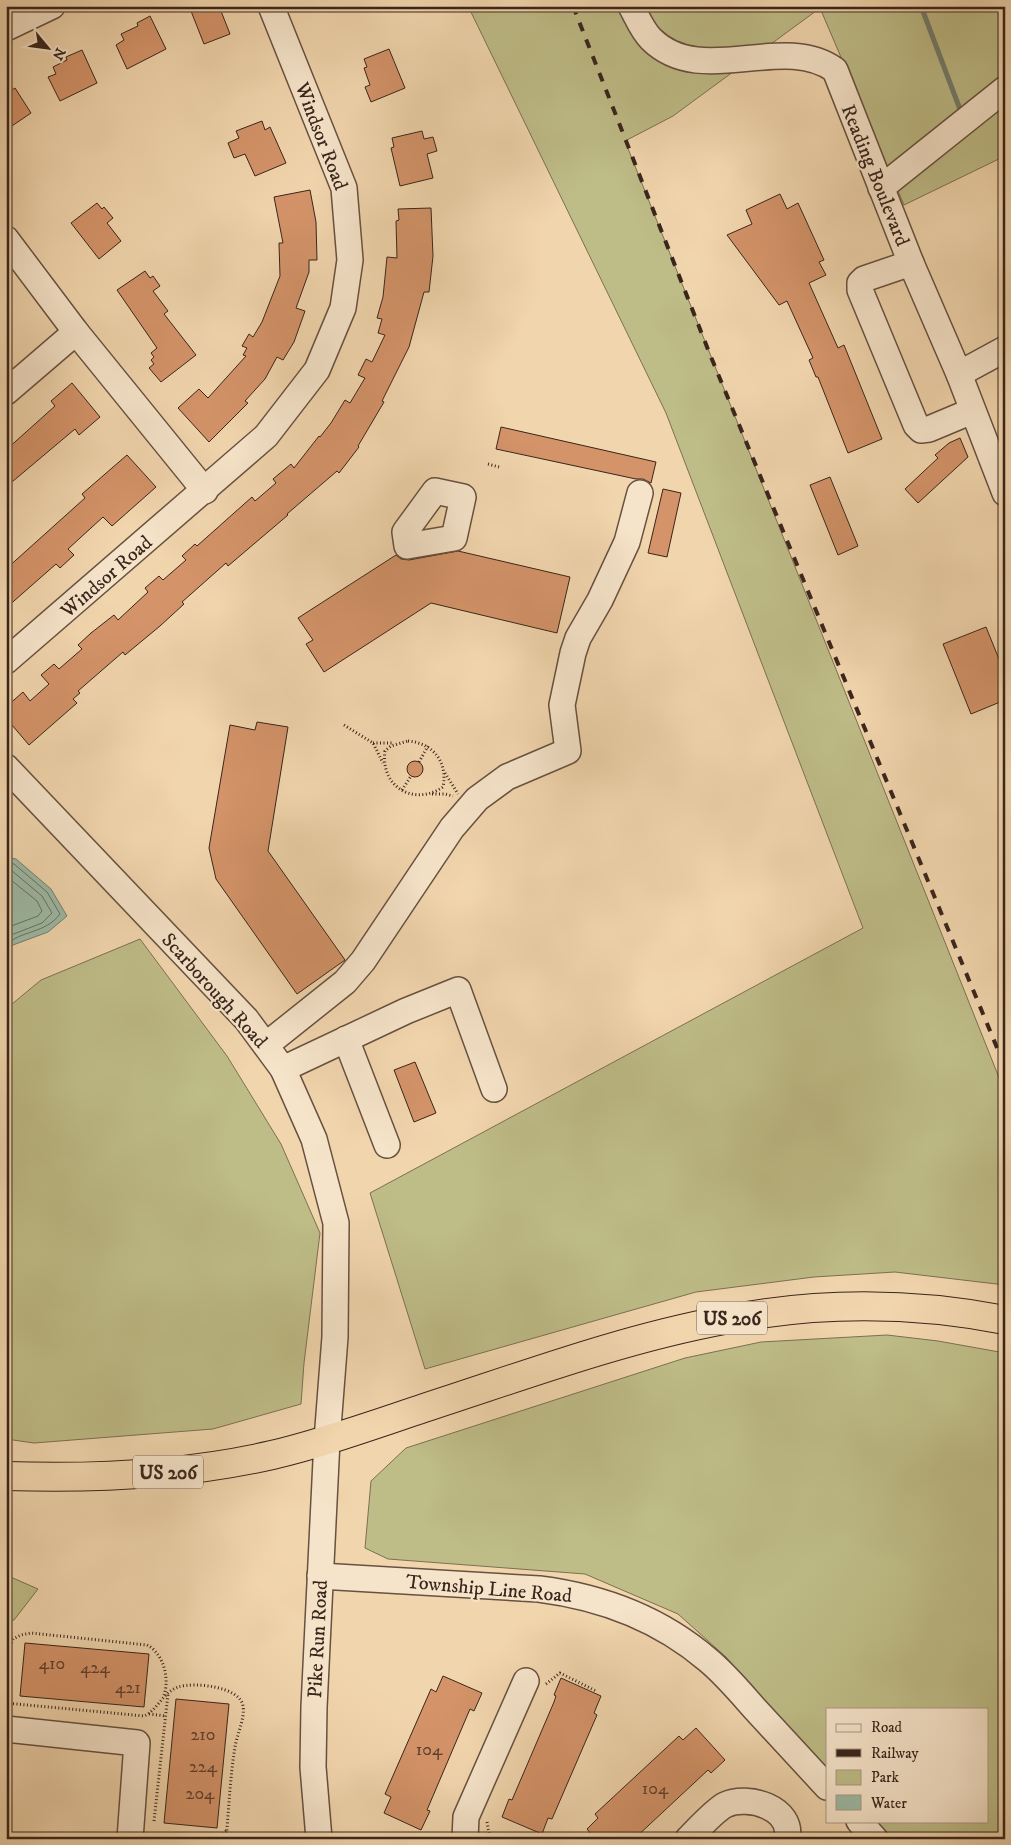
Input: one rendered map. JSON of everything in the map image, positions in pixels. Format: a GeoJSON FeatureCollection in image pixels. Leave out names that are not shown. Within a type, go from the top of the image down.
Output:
{"type":"FeatureCollection","features":[{"type":"Feature","properties":{"kind":"highway","name":"US 206"},"geometry":{"type":"LineString","coordinates":[[6,1476],[64,1478],[124,1476],[199,1468],[272,1455],[327,1440],[616,1346],[724,1320],[793,1310],[858,1306],[952,1311],[1004,1320]]}},
{"type":"Feature","properties":{"kind":"street"},"geometry":{"type":"LineString","coordinates":[[6,28],[52,6]]}},
{"type":"Feature","properties":{"kind":"street","name":"Windsor Road"},"geometry":{"type":"LineString","coordinates":[[6,661],[205,491],[266,436],[317,370],[343,308],[350,260],[344,188],[271,6]]}},
{"type":"Feature","properties":{"kind":"street","name":"Reading Boulevard"},"geometry":{"type":"LineString","coordinates":[[631,6],[650,39],[672,54],[711,61],[789,57],[812,58],[835,70],[911,263],[972,410],[1003,478]]}},
{"type":"Feature","properties":{"kind":"street"},"geometry":{"type":"LineString","coordinates":[[881,188],[1005,89]]}},
{"type":"Feature","properties":{"kind":"street"},"geometry":{"type":"LineString","coordinates":[[6,239],[76,332],[205,491]]}},
{"type":"Feature","properties":{"kind":"street"},"geometry":{"type":"LineString","coordinates":[[911,263],[864,279],[860,283],[860,290],[916,425],[921,430],[929,429],[972,410]]}},
{"type":"Feature","properties":{"kind":"street"},"geometry":{"type":"LineString","coordinates":[[6,392],[76,332]]}},
{"type":"Feature","properties":{"kind":"street"},"geometry":{"type":"LineString","coordinates":[[958,374],[1005,348]]}},
{"type":"Feature","properties":{"kind":"street"},"geometry":{"type":"LineString","coordinates":[[266,1046],[345,982],[363,961],[452,828],[477,800],[507,776],[568,751],[562,704],[573,653],[578,638],[600,600],[627,542],[640,493]]}},
{"type":"Feature","properties":{"kind":"street","name":"Scarborough Road"},"geometry":{"type":"LineString","coordinates":[[6,767],[246,1019],[283,1068],[314,1139],[336,1223],[335,1337],[327,1440]]}},
{"type":"Feature","properties":{"kind":"street"},"geometry":{"type":"LineString","coordinates":[[283,1068],[406,1011],[458,990],[494,1089]]}},
{"type":"Feature","properties":{"kind":"street"},"geometry":{"type":"LineString","coordinates":[[346,1039],[387,1145]]}},
{"type":"Feature","properties":{"kind":"street","name":"Pike Run Road"},"geometry":{"type":"LineString","coordinates":[[319,1839],[314,1767],[314,1707],[327,1440]]}},
{"type":"Feature","properties":{"kind":"street","name":"Township Line Road"},"geometry":{"type":"LineString","coordinates":[[320,1576],[539,1589],[596,1599],[626,1610],[656,1624],[708,1660],[826,1786]]}},
{"type":"Feature","properties":{"kind":"street"},"geometry":{"type":"LineString","coordinates":[[465,1839],[466,1817],[534,1687]]}},
{"type":"Feature","properties":{"kind":"street"},"geometry":{"type":"LineString","coordinates":[[6,1729],[137,1744],[136,1837]]}},
{"type":"Feature","properties":{"kind":"street"},"geometry":{"type":"LineString","coordinates":[[688,1839],[723,1806],[737,1801],[764,1804],[774,1809],[783,1819],[788,1833],[787,1839]]}},
{"type":"Feature","properties":{"kind":"street"},"geometry":{"type":"LineString","coordinates":[[860,1822],[875,1839]]}},
{"type":"Feature","properties":{"kind":"path"},"geometry":{"type":"LineString","coordinates":[[488,464],[499,467]]}},
{"type":"Feature","properties":{"kind":"path"},"geometry":{"type":"LineString","coordinates":[[344,725],[373,743],[388,777],[402,790],[418,795],[445,794],[461,798],[452,787],[437,755],[428,746],[416,742],[373,743]]}},
{"type":"Feature","properties":{"kind":"path"},"geometry":{"type":"LineString","coordinates":[[385,769],[385,751],[399,742]]}},
{"type":"Feature","properties":{"kind":"path"},"geometry":{"type":"LineString","coordinates":[[419,762],[428,746]]}},
{"type":"Feature","properties":{"kind":"path"},"geometry":{"type":"LineString","coordinates":[[427,795],[443,787],[444,771]]}},
{"type":"Feature","properties":{"kind":"path"},"geometry":{"type":"LineString","coordinates":[[402,790],[411,776]]}},
{"type":"Feature","properties":{"kind":"path"},"geometry":{"type":"LineString","coordinates":[[149,1714],[164,1696],[166,1690],[166,1678],[162,1662],[155,1649],[147,1645],[31,1633],[14,1639],[10,1647],[6,1703],[144,1716],[149,1714],[166,1716]]}},
{"type":"Feature","properties":{"kind":"path"},"geometry":{"type":"LineString","coordinates":[[534,1687],[546,1684],[560,1673],[596,1691]]}},
{"type":"Feature","properties":{"kind":"path"},"geometry":{"type":"LineString","coordinates":[[164,1696],[177,1687],[200,1685],[226,1690],[240,1699],[243,1706],[235,1746],[226,1839]]}},
{"type":"Feature","properties":{"kind":"path"},"geometry":{"type":"LineString","coordinates":[[136,1837],[166,1716],[168,1694]]}},
{"type":"Feature","properties":{"kind":"path"},"geometry":{"type":"LineString","coordinates":[[486,1814],[490,1839]]}},
{"type":"Feature","properties":{"kind":"path"},"geometry":{"type":"LineString","coordinates":[[218,1839],[227,1830]]}},
{"type":"Feature","properties":{"kind":"path"},"geometry":{"type":"LineString","coordinates":[[54,1839],[90,1835],[178,1839]]}},
{"type":"Feature","properties":{"kind":"path"},"geometry":{"type":"LineString","coordinates":[[815,1839],[832,1836],[836,1839]]}},
{"type":"Feature","properties":{"kind":"path"},"geometry":{"type":"LineString","coordinates":[[757,1839],[763,1839]]}},
{"type":"Feature","properties":{"kind":"green space"},"geometry":{"type":"Polygon","coordinates":[[[468,6],[1005,6],[1005,156],[904,205],[820,8],[673,116],[625,141],[1000,1080],[1005,1078],[1005,1285],[895,1272],[814,1277],[696,1292],[425,1369],[370,1193],[863,928],[666,413],[468,6]]]}},
{"type":"Feature","properties":{"kind":"green space"},"geometry":{"type":"Polygon","coordinates":[[[140,939],[227,1056],[281,1144],[320,1233],[304,1363],[301,1404],[213,1429],[34,1443],[6,1439],[6,1009],[41,980],[140,939]]]}},
{"type":"Feature","properties":{"kind":"green space"},"geometry":{"type":"Polygon","coordinates":[[[887,1335],[938,1341],[1005,1353],[1005,1839],[889,1839],[874,1822],[988,1822],[988,1708],[826,1708],[826,1770],[726,1657],[678,1614],[585,1574],[388,1559],[365,1548],[371,1481],[406,1448],[685,1358],[761,1342],[887,1335]]]}},
{"type":"Feature","properties":{"kind":"green space"},"geometry":{"type":"Polygon","coordinates":[[[6,1575],[38,1589],[14,1620],[6,1621],[6,1575]]]}},
{"type":"Feature","properties":{"kind":"water"},"geometry":{"type":"Polygon","coordinates":[[[6,857],[16,859],[51,889],[67,916],[48,932],[13,945],[6,953],[6,857]]]}},
{"type":"Feature","properties":{"kind":"building"},"geometry":{"type":"Polygon","coordinates":[[[189,6],[219,6],[230,34],[204,44],[189,6]]]}},
{"type":"Feature","properties":{"kind":"building"},"geometry":{"type":"Polygon","coordinates":[[[150,16],[166,49],[127,69],[116,45],[124,40],[121,34],[138,26],[137,23],[150,16]]]}},
{"type":"Feature","properties":{"kind":"building"},"geometry":{"type":"Polygon","coordinates":[[[389,49],[405,88],[371,102],[365,87],[370,85],[364,68],[367,67],[364,59],[389,49]]]}},
{"type":"Feature","properties":{"kind":"building"},"geometry":{"type":"Polygon","coordinates":[[[82,50],[97,83],[60,101],[48,77],[56,74],[53,67],[67,60],[66,57],[82,50]]]}},
{"type":"Feature","properties":{"kind":"building"},"geometry":{"type":"Polygon","coordinates":[[[15,88],[31,113],[6,130],[6,94],[15,88]]]}},
{"type":"Feature","properties":{"kind":"building"},"geometry":{"type":"Polygon","coordinates":[[[262,121],[265,130],[270,127],[286,163],[255,176],[245,154],[234,158],[228,143],[239,138],[236,131],[262,121]]]}},
{"type":"Feature","properties":{"kind":"building"},"geometry":{"type":"Polygon","coordinates":[[[422,131],[424,139],[433,137],[437,151],[427,154],[433,178],[400,186],[391,148],[394,147],[392,138],[422,131]]]}},
{"type":"Feature","properties":{"kind":"building"},"geometry":{"type":"Polygon","coordinates":[[[310,190],[316,222],[317,260],[309,260],[309,272],[296,308],[305,311],[294,342],[283,360],[277,357],[265,379],[245,401],[248,403],[209,442],[178,408],[199,389],[208,398],[246,356],[243,355],[247,348],[242,346],[249,334],[253,337],[262,322],[280,276],[279,243],[283,243],[274,197],[310,190]]]}},
{"type":"Feature","properties":{"kind":"building"},"geometry":{"type":"Polygon","coordinates":[[[780,194],[787,209],[798,203],[824,260],[819,262],[826,275],[809,283],[838,348],[844,345],[882,439],[848,453],[818,377],[816,377],[809,360],[813,358],[787,301],[779,305],[727,235],[752,224],[746,210],[780,194]]]}},
{"type":"Feature","properties":{"kind":"building"},"geometry":{"type":"Polygon","coordinates":[[[97,203],[102,209],[104,207],[113,218],[107,223],[121,241],[99,259],[71,223],[97,203]]]}},
{"type":"Feature","properties":{"kind":"building"},"geometry":{"type":"Polygon","coordinates":[[[431,208],[433,256],[429,292],[424,292],[409,347],[382,401],[384,402],[359,447],[339,473],[337,471],[228,566],[226,563],[182,602],[184,604],[160,626],[125,655],[123,652],[78,691],[80,693],[73,699],[77,703],[29,745],[6,718],[6,707],[23,692],[30,701],[49,684],[41,675],[54,664],[59,669],[82,649],[78,645],[91,633],[114,615],[118,620],[148,592],[145,588],[159,576],[163,580],[186,560],[182,556],[195,544],[197,546],[252,497],[255,501],[276,483],[273,479],[291,464],[294,468],[331,423],[345,400],[350,403],[365,378],[358,375],[366,359],[372,362],[385,335],[378,333],[382,319],[377,318],[383,297],[387,257],[397,258],[396,221],[399,220],[398,209],[431,208]]]}},
{"type":"Feature","properties":{"kind":"building"},"geometry":{"type":"Polygon","coordinates":[[[145,271],[150,278],[153,276],[160,286],[153,291],[168,311],[164,314],[196,355],[161,382],[149,368],[154,364],[151,360],[154,357],[151,353],[157,348],[117,290],[145,271]]]}},
{"type":"Feature","properties":{"kind":"building"},"geometry":{"type":"Polygon","coordinates":[[[72,383],[100,417],[79,435],[75,429],[6,487],[6,450],[55,406],[51,401],[72,383]]]}},
{"type":"Feature","properties":{"kind":"building"},"geometry":{"type":"Polygon","coordinates":[[[501,427],[656,462],[651,483],[643,479],[496,449],[501,427]]]}},
{"type":"Feature","properties":{"kind":"building"},"geometry":{"type":"Polygon","coordinates":[[[960,438],[968,457],[918,503],[905,489],[938,458],[935,455],[949,443],[960,438]]]}},
{"type":"Feature","properties":{"kind":"building"},"geometry":{"type":"Polygon","coordinates":[[[127,455],[156,487],[112,526],[103,517],[68,549],[74,555],[60,568],[56,564],[6,608],[6,569],[85,498],[82,494],[127,455]]]}},
{"type":"Feature","properties":{"kind":"building"},"geometry":{"type":"Polygon","coordinates":[[[830,477],[858,546],[838,555],[810,485],[830,477]]]}},
{"type":"Feature","properties":{"kind":"building"},"geometry":{"type":"Polygon","coordinates":[[[663,489],[681,493],[667,557],[648,553],[663,489]]]}},
{"type":"Feature","properties":{"kind":"building"},"geometry":{"type":"Polygon","coordinates":[[[458,551],[570,577],[557,633],[431,603],[324,672],[306,644],[313,640],[298,618],[396,555],[401,559],[409,560],[458,551]]]}},
{"type":"Feature","properties":{"kind":"building"},"geometry":{"type":"Polygon","coordinates":[[[986,627],[1005,674],[1005,700],[971,714],[943,644],[986,627]]]}},
{"type":"Feature","properties":{"kind":"building"},"geometry":{"type":"Polygon","coordinates":[[[257,722],[288,727],[268,851],[345,960],[297,994],[216,879],[209,848],[230,725],[255,730],[257,722]]]}},
{"type":"Feature","properties":{"kind":"building"},"geometry":{"type":"Polygon","coordinates":[[[412,761],[418,761],[423,766],[421,775],[412,777],[407,772],[407,766],[412,761]]]}},
{"type":"Feature","properties":{"kind":"building"},"geometry":{"type":"Polygon","coordinates":[[[415,1062],[436,1113],[414,1122],[394,1070],[415,1062]]]}},
{"type":"Feature","properties":{"kind":"building"},"geometry":{"type":"Polygon","coordinates":[[[25,1643],[149,1654],[144,1707],[20,1696],[25,1643]]]}},
{"type":"Feature","properties":{"kind":"building"},"geometry":{"type":"Polygon","coordinates":[[[443,1676],[482,1693],[474,1711],[470,1709],[427,1810],[430,1811],[421,1830],[384,1813],[391,1797],[385,1794],[431,1689],[436,1692],[443,1676]]]}},
{"type":"Feature","properties":{"kind":"building"},"geometry":{"type":"Polygon","coordinates":[[[561,1678],[601,1696],[594,1713],[597,1715],[552,1819],[548,1818],[542,1834],[502,1817],[509,1799],[512,1800],[554,1702],[556,1696],[554,1695],[561,1678]]]}},
{"type":"Feature","properties":{"kind":"building"},"geometry":{"type":"Polygon","coordinates":[[[176,1699],[229,1704],[217,1828],[164,1823],[176,1699]]]}},
{"type":"Feature","properties":{"kind":"building"},"geometry":{"type":"Polygon","coordinates":[[[696,1728],[725,1760],[711,1773],[708,1770],[634,1839],[595,1839],[587,1829],[598,1818],[595,1814],[679,1736],[683,1740],[696,1728]]]}},
{"type":"Feature","properties":{"kind":"waterway"},"geometry":{"type":"LineString","coordinates":[[921,6],[961,112]]}},
{"type":"Feature","properties":{"kind":"railway"},"geometry":{"type":"LineString","coordinates":[[573,6],[711,357],[1005,1067]]}}]}
